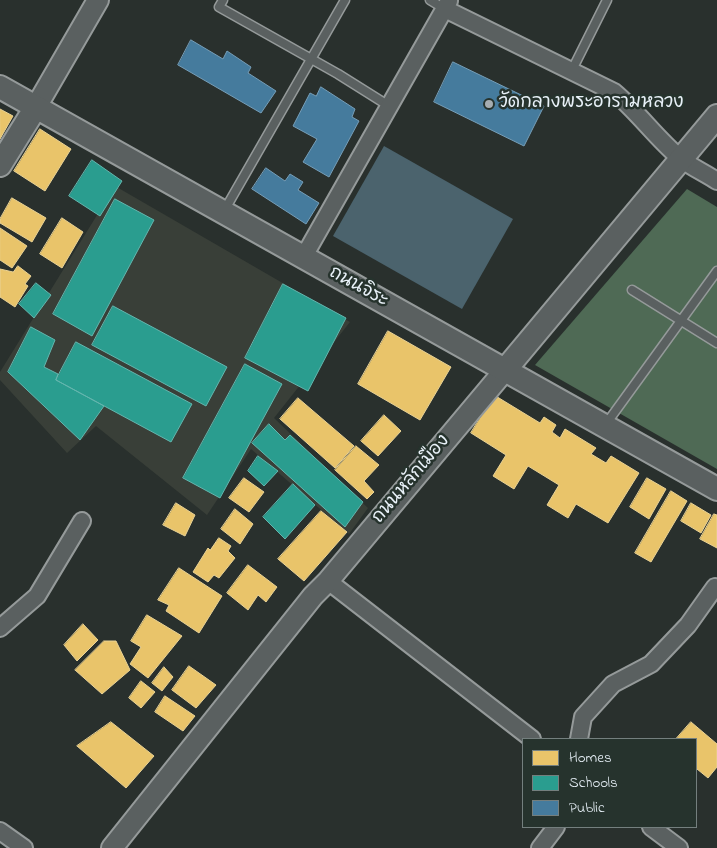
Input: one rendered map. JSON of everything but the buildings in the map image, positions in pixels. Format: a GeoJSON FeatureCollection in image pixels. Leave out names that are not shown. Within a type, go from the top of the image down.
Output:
{"type":"FeatureCollection","features":[{"type":"Feature","properties":{"kind":"main road","name":"ถนนจิระ"},"geometry":{"type":"LineString","coordinates":[[0,87],[717,489]]}},
{"type":"Feature","properties":{"kind":"main road"},"geometry":{"type":"LineString","coordinates":[[0,164],[36,107]]}},
{"type":"Feature","properties":{"kind":"main road","name":"ถนนหลักเมือง"},"geometry":{"type":"LineString","coordinates":[[505,370],[717,116]]}},
{"type":"Feature","properties":{"kind":"street"},"geometry":{"type":"LineString","coordinates":[[36,107],[98,0]]}},
{"type":"Feature","properties":{"kind":"street"},"geometry":{"type":"LineString","coordinates":[[303,258],[448,4],[614,92],[629,104],[657,136],[682,159],[717,180]]}},
{"type":"Feature","properties":{"kind":"street","name":"ถนนหลักเมือง"},"geometry":{"type":"LineString","coordinates":[[112,848],[313,596],[328,581],[505,370]]}},
{"type":"Feature","properties":{"kind":"street"},"geometry":{"type":"LineString","coordinates":[[0,628],[36,596],[82,521]]}},
{"type":"Feature","properties":{"kind":"street"},"geometry":{"type":"LineString","coordinates":[[328,581],[531,738]]}},
{"type":"Feature","properties":{"kind":"street"},"geometry":{"type":"LineString","coordinates":[[579,738],[583,717],[613,684],[651,664],[688,625],[714,587]]}},
{"type":"Feature","properties":{"kind":"street"},"geometry":{"type":"LineString","coordinates":[[540,848],[555,828]]}},
{"type":"Feature","properties":{"kind":"street"},"geometry":{"type":"LineString","coordinates":[[652,828],[679,848]]}},
{"type":"Feature","properties":{"kind":"street"},"geometry":{"type":"LineString","coordinates":[[0,831],[24,848]]}},
{"type":"Feature","properties":{"kind":"lane"},"geometry":{"type":"LineString","coordinates":[[223,0],[219,7],[389,106]]}},
{"type":"Feature","properties":{"kind":"lane"},"geometry":{"type":"LineString","coordinates":[[224,212],[345,0]]}},
{"type":"Feature","properties":{"kind":"lane"},"geometry":{"type":"LineString","coordinates":[[430,0],[448,4]]}},
{"type":"Feature","properties":{"kind":"lane"},"geometry":{"type":"LineString","coordinates":[[572,70],[607,0]]}},
{"type":"Feature","properties":{"kind":"lane"},"geometry":{"type":"LineString","coordinates":[[604,426],[717,271]]}},
{"type":"Feature","properties":{"kind":"lane"},"geometry":{"type":"LineString","coordinates":[[632,290],[717,343]]}},
{"type":"Feature","properties":{"kind":"shaded area"},"geometry":{"type":"Polygon","coordinates":[[[115,186],[350,322],[274,418],[368,508],[349,534],[251,449],[207,515],[96,426],[67,453],[0,380],[0,372],[115,186]]]}},
{"type":"Feature","properties":{"kind":"green space"},"geometry":{"type":"Polygon","coordinates":[[[687,189],[717,207],[717,469],[535,365],[687,189]]]}},
{"type":"Feature","properties":{"kind":"water"},"geometry":{"type":"Polygon","coordinates":[[[384,146],[513,219],[462,309],[333,236],[384,146]]]}},
{"type":"Feature","properties":{"kind":"place","name":"วัดกลางพระอารามหลวง"},"geometry":{"type":"Point","coordinates":[489,104]}}]}
